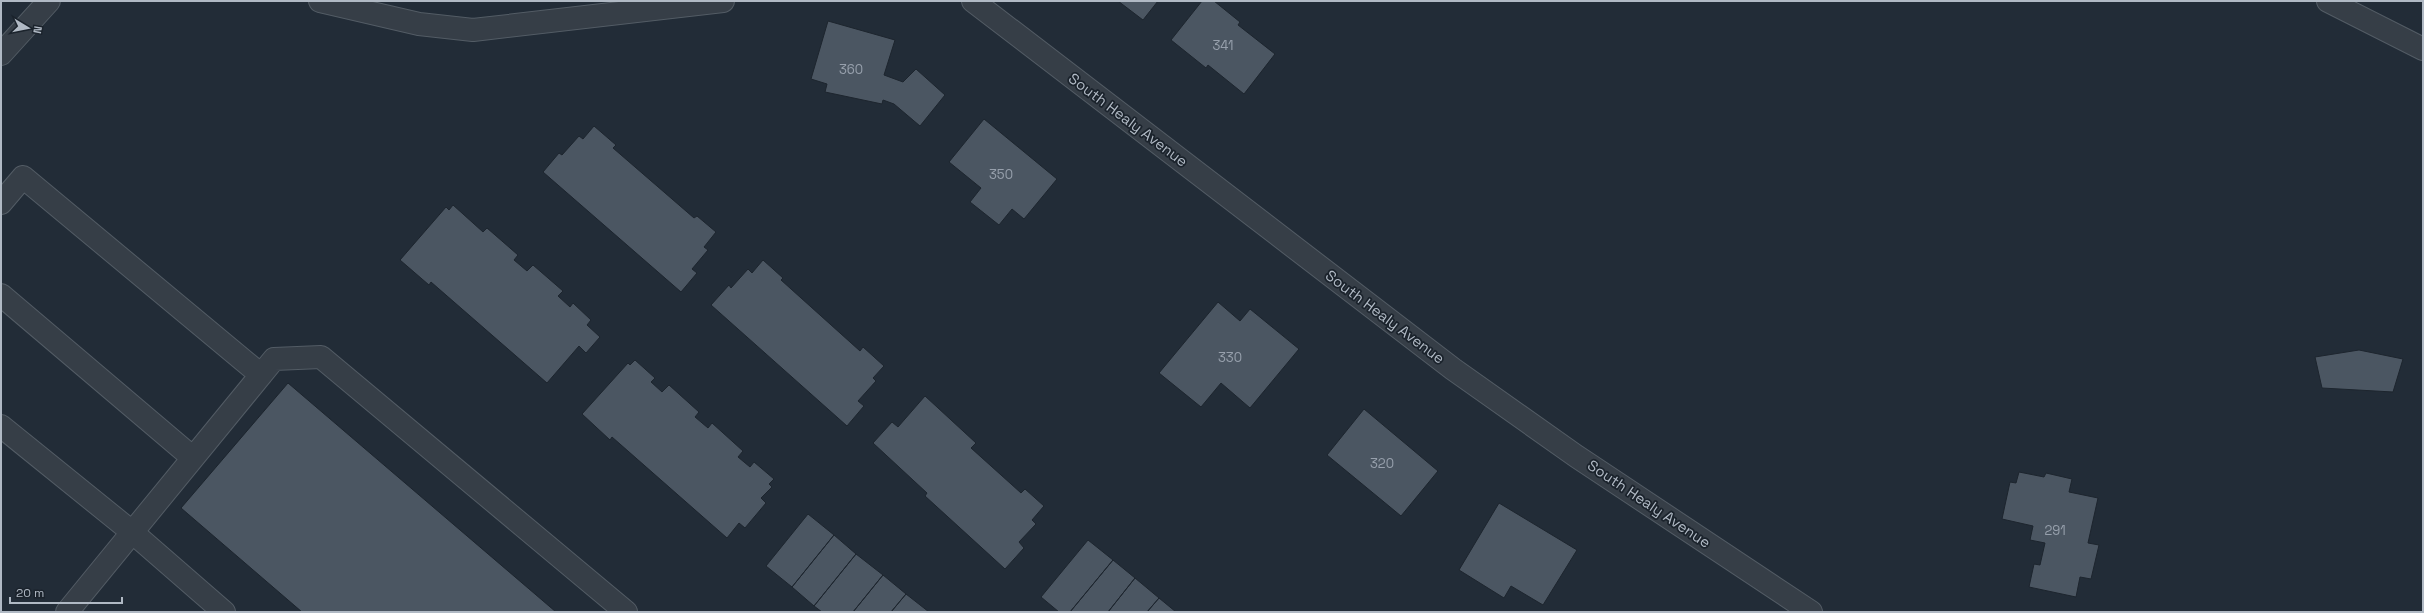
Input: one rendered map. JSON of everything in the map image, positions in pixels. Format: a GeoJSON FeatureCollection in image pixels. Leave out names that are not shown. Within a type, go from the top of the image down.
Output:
{"type":"FeatureCollection","features":[{"type":"Feature","properties":{"kind":"street"},"geometry":{"type":"LineString","coordinates":[[1,54],[49,1]]}},
{"type":"Feature","properties":{"kind":"street"},"geometry":{"type":"LineString","coordinates":[[320,1],[419,24],[473,30],[723,1]]}},
{"type":"Feature","properties":{"kind":"street","name":"South Healy Avenue"},"geometry":{"type":"LineString","coordinates":[[973,1],[1453,369],[1576,456],[1811,612]]}},
{"type":"Feature","properties":{"kind":"street"},"geometry":{"type":"LineString","coordinates":[[2328,1],[2423,49]]}},
{"type":"Feature","properties":{"kind":"street"},"geometry":{"type":"LineString","coordinates":[[1,204],[23,177],[261,375]]}},
{"type":"Feature","properties":{"kind":"street"},"geometry":{"type":"LineString","coordinates":[[1,296],[193,458]]}},
{"type":"Feature","properties":{"kind":"street"},"geometry":{"type":"LineString","coordinates":[[67,612],[274,359],[321,357],[626,612]]}},
{"type":"Feature","properties":{"kind":"street"},"geometry":{"type":"LineString","coordinates":[[1,426],[132,532],[224,612]]}},
{"type":"Feature","properties":{"kind":"building"},"geometry":{"type":"Polygon","coordinates":[[[1118,1],[1158,1],[1143,20],[1118,1]]]}},
{"type":"Feature","properties":{"kind":"building"},"geometry":{"type":"Polygon","coordinates":[[[1202,1],[1214,1],[1240,22],[1238,25],[1275,54],[1244,94],[1208,65],[1206,68],[1171,40],[1202,1]]]}},
{"type":"Feature","properties":{"kind":"building"},"geometry":{"type":"Polygon","coordinates":[[[828,21],[895,40],[884,75],[903,82],[916,69],[945,95],[920,126],[894,104],[883,100],[882,104],[825,92],[827,84],[811,79],[828,21]]]}},
{"type":"Feature","properties":{"kind":"building"},"geometry":{"type":"Polygon","coordinates":[[[984,119],[1057,179],[1024,219],[1012,209],[999,225],[970,202],[981,188],[949,162],[984,119]]]}},
{"type":"Feature","properties":{"kind":"building"},"geometry":{"type":"Polygon","coordinates":[[[594,126],[616,145],[613,148],[694,218],[697,216],[716,232],[704,247],[708,250],[692,269],[697,273],[681,292],[543,172],[559,153],[562,155],[579,136],[583,139],[594,126]]]}},
{"type":"Feature","properties":{"kind":"building"},"geometry":{"type":"Polygon","coordinates":[[[453,205],[483,232],[487,228],[518,255],[514,260],[527,271],[533,265],[563,291],[558,296],[570,307],[573,303],[591,320],[587,325],[600,337],[586,353],[579,346],[547,383],[431,282],[429,285],[400,260],[446,207],[449,210],[453,205]]]}},
{"type":"Feature","properties":{"kind":"building"},"geometry":{"type":"Polygon","coordinates":[[[763,260],[783,278],[781,280],[860,351],[863,347],[884,366],[873,378],[876,381],[858,401],[864,406],[847,426],[711,305],[729,285],[731,288],[748,269],[752,273],[763,260]]]}},
{"type":"Feature","properties":{"kind":"building"},"geometry":{"type":"Polygon","coordinates":[[[1218,302],[1240,321],[1250,309],[1299,349],[1250,408],[1221,383],[1201,407],[1159,373],[1218,302]]]}},
{"type":"Feature","properties":{"kind":"building"},"geometry":{"type":"Polygon","coordinates":[[[2359,350],[2403,359],[2393,392],[2322,388],[2315,357],[2359,350]]]}},
{"type":"Feature","properties":{"kind":"building"},"geometry":{"type":"Polygon","coordinates":[[[635,360],[655,378],[651,382],[662,392],[669,385],[699,412],[695,417],[708,428],[712,423],[743,451],[738,457],[750,467],[754,462],[774,479],[769,484],[772,487],[761,498],[766,503],[745,528],[739,523],[727,538],[612,437],[610,440],[582,414],[628,363],[630,365],[635,360]]]}},
{"type":"Feature","properties":{"kind":"building"},"geometry":{"type":"Polygon","coordinates":[[[288,383],[556,612],[302,612],[181,508],[288,383]]]}},
{"type":"Feature","properties":{"kind":"building"},"geometry":{"type":"Polygon","coordinates":[[[925,396],[976,443],[971,448],[1021,493],[1025,489],[1044,506],[1032,520],[1036,524],[1019,542],[1024,548],[1005,569],[925,496],[927,493],[873,443],[892,422],[898,427],[925,396]]]}},
{"type":"Feature","properties":{"kind":"building"},"geometry":{"type":"Polygon","coordinates":[[[1364,409],[1438,471],[1401,516],[1327,455],[1364,409]]]}},
{"type":"Feature","properties":{"kind":"building"},"geometry":{"type":"Polygon","coordinates":[[[2019,472],[2044,477],[2046,473],[2072,479],[2069,492],[2098,498],[2088,543],[2099,545],[2091,579],[2080,577],[2076,597],[2029,587],[2034,564],[2040,565],[2045,543],[2030,540],[2033,526],[2002,519],[2010,482],[2016,483],[2019,472]]]}},
{"type":"Feature","properties":{"kind":"building"},"geometry":{"type":"Polygon","coordinates":[[[1499,503],[1577,550],[1543,605],[1511,586],[1504,598],[1459,570],[1499,503]]]}},
{"type":"Feature","properties":{"kind":"building"},"geometry":{"type":"Polygon","coordinates":[[[808,514],[834,535],[792,587],[766,566],[808,514]]]}},
{"type":"Feature","properties":{"kind":"building"},"geometry":{"type":"Polygon","coordinates":[[[834,535],[856,554],[814,606],[792,587],[834,535]]]}},
{"type":"Feature","properties":{"kind":"building"},"geometry":{"type":"Polygon","coordinates":[[[1088,540],[1113,560],[1070,612],[1059,612],[1041,597],[1088,540]]]}},
{"type":"Feature","properties":{"kind":"building"},"geometry":{"type":"Polygon","coordinates":[[[856,554],[883,575],[853,612],[822,612],[814,606],[856,554]]]}},
{"type":"Feature","properties":{"kind":"building"},"geometry":{"type":"Polygon","coordinates":[[[1113,560],[1135,578],[1108,612],[1070,612],[1113,560]]]}},
{"type":"Feature","properties":{"kind":"building"},"geometry":{"type":"Polygon","coordinates":[[[883,575],[906,594],[891,612],[853,612],[883,575]]]}},
{"type":"Feature","properties":{"kind":"building"},"geometry":{"type":"Polygon","coordinates":[[[1135,578],[1159,598],[1147,612],[1108,612],[1135,578]]]}},
{"type":"Feature","properties":{"kind":"building"},"geometry":{"type":"Polygon","coordinates":[[[906,594],[929,612],[891,612],[906,594]]]}},
{"type":"Feature","properties":{"kind":"building"},"geometry":{"type":"Polygon","coordinates":[[[1159,598],[1176,612],[1147,612],[1159,598]]]}}]}
